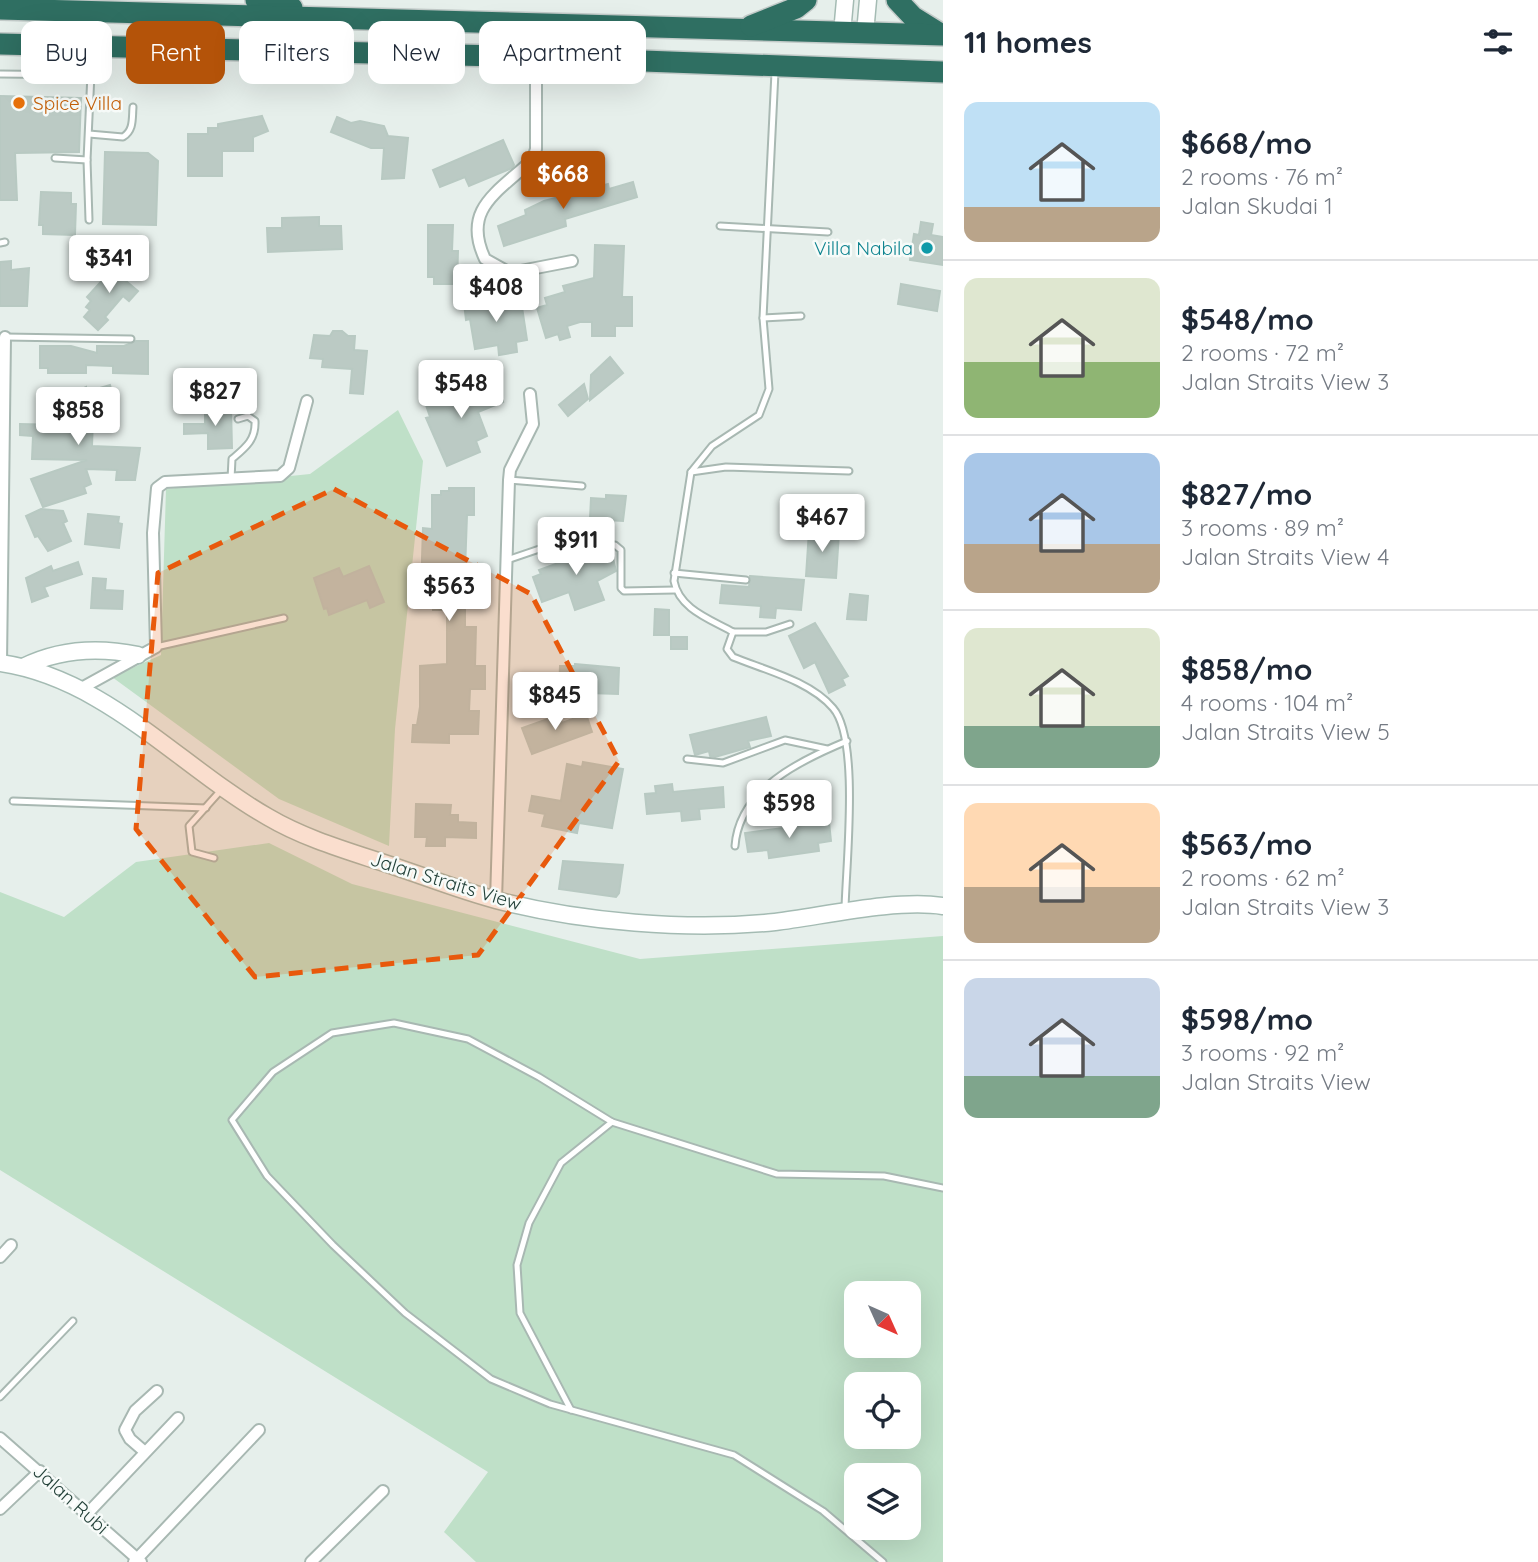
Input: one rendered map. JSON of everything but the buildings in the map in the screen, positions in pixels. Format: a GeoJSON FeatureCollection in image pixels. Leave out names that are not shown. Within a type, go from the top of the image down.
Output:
{"type":"FeatureCollection","features":[{"type":"Feature","properties":{"kind":"highway"},"geometry":{"type":"LineString","coordinates":[[256,0],[337,19]]}},
{"type":"Feature","properties":{"kind":"highway"},"geometry":{"type":"LineString","coordinates":[[742,30],[796,8],[806,0]]}},
{"type":"Feature","properties":{"kind":"highway"},"geometry":{"type":"LineString","coordinates":[[897,0],[914,17],[942,35]]}},
{"type":"Feature","properties":{"kind":"highway"},"geometry":{"type":"LineString","coordinates":[[0,9],[742,30],[854,36],[942,35]]}},
{"type":"Feature","properties":{"kind":"highway"},"geometry":{"type":"LineString","coordinates":[[813,66],[854,36]]}},
{"type":"Feature","properties":{"kind":"highway"},"geometry":{"type":"LineString","coordinates":[[854,36],[894,70]]}},
{"type":"Feature","properties":{"kind":"highway"},"geometry":{"type":"LineString","coordinates":[[0,44],[21,44]]}},
{"type":"Feature","properties":{"kind":"highway"},"geometry":{"type":"LineString","coordinates":[[112,46],[479,56]]}},
{"type":"Feature","properties":{"kind":"highway"},"geometry":{"type":"LineString","coordinates":[[646,60],[943,72]]}},
{"type":"Feature","properties":{"kind":"street"},"geometry":{"type":"LineString","coordinates":[[845,0],[854,36]]}},
{"type":"Feature","properties":{"kind":"street"},"geometry":{"type":"LineString","coordinates":[[854,36],[868,0]]}},
{"type":"Feature","properties":{"kind":"street"},"geometry":{"type":"LineString","coordinates":[[536,84],[536,149],[533,159],[479,212],[475,229],[477,243],[485,259],[510,273],[572,261]]}},
{"type":"Feature","properties":{"kind":"street"},"geometry":{"type":"LineString","coordinates":[[1,663],[5,337]]}},
{"type":"Feature","properties":{"kind":"street"},"geometry":{"type":"LineString","coordinates":[[496,900],[509,480],[510,470],[533,424],[530,394]]}},
{"type":"Feature","properties":{"kind":"street"},"geometry":{"type":"LineString","coordinates":[[80,689],[156,647],[153,521],[158,488],[165,482],[280,476],[289,468],[307,401]]}},
{"type":"Feature","properties":{"kind":"street"},"geometry":{"type":"LineString","coordinates":[[23,667],[46,655],[108,648],[138,655]]}},
{"type":"Feature","properties":{"kind":"street","name":"Jalan Straits View"},"geometry":{"type":"LineString","coordinates":[[1,663],[50,675],[80,689],[123,715],[222,789],[270,819],[313,839],[496,900],[564,914],[703,924],[772,922],[845,912],[943,906]]}},
{"type":"Feature","properties":{"kind":"street"},"geometry":{"type":"LineString","coordinates":[[0,1256],[11,1245]]}},
{"type":"Feature","properties":{"kind":"street"},"geometry":{"type":"LineString","coordinates":[[145,1452],[130,1439],[125,1430],[135,1411],[157,1391]]}},
{"type":"Feature","properties":{"kind":"street"},"geometry":{"type":"LineString","coordinates":[[87,1514],[178,1418]]}},
{"type":"Feature","properties":{"kind":"street"},"geometry":{"type":"LineString","coordinates":[[137,1561],[259,1430]]}},
{"type":"Feature","properties":{"kind":"street","name":"Jalan Rubi"},"geometry":{"type":"LineString","coordinates":[[0,1438],[40,1471],[137,1561]]}},
{"type":"Feature","properties":{"kind":"street"},"geometry":{"type":"LineString","coordinates":[[0,1508],[40,1471]]}},
{"type":"Feature","properties":{"kind":"street"},"geometry":{"type":"LineString","coordinates":[[311,1562],[383,1491]]}},
{"type":"Feature","properties":{"kind":"lane"},"geometry":{"type":"LineString","coordinates":[[775,64],[764,318],[769,389],[759,415],[712,446],[691,472],[674,573],[676,590],[688,608],[733,632],[766,632],[790,624]]}},
{"type":"Feature","properties":{"kind":"lane"},"geometry":{"type":"LineString","coordinates":[[0,74],[21,74]]}},
{"type":"Feature","properties":{"kind":"lane"},"geometry":{"type":"LineString","coordinates":[[89,220],[87,160],[90,84]]}},
{"type":"Feature","properties":{"kind":"lane"},"geometry":{"type":"LineString","coordinates":[[89,134],[128,134],[131,130],[133,107]]}},
{"type":"Feature","properties":{"kind":"lane"},"geometry":{"type":"LineString","coordinates":[[55,158],[87,160]]}},
{"type":"Feature","properties":{"kind":"lane"},"geometry":{"type":"LineString","coordinates":[[533,159],[566,169],[576,182]]}},
{"type":"Feature","properties":{"kind":"lane"},"geometry":{"type":"LineString","coordinates":[[720,226],[828,232]]}},
{"type":"Feature","properties":{"kind":"lane"},"geometry":{"type":"LineString","coordinates":[[764,318],[801,316]]}},
{"type":"Feature","properties":{"kind":"lane"},"geometry":{"type":"LineString","coordinates":[[5,337],[131,339]]}},
{"type":"Feature","properties":{"kind":"lane"},"geometry":{"type":"LineString","coordinates":[[230,480],[232,459],[252,440],[256,431],[255,421],[248,416],[238,419]]}},
{"type":"Feature","properties":{"kind":"lane"},"geometry":{"type":"LineString","coordinates":[[691,472],[726,467],[849,471]]}},
{"type":"Feature","properties":{"kind":"lane"},"geometry":{"type":"LineString","coordinates":[[509,480],[582,486]]}},
{"type":"Feature","properties":{"kind":"lane"},"geometry":{"type":"LineString","coordinates":[[507,560],[560,542],[615,545],[621,550],[621,588],[624,591],[676,590]]}},
{"type":"Feature","properties":{"kind":"lane"},"geometry":{"type":"LineString","coordinates":[[674,573],[746,580]]}},
{"type":"Feature","properties":{"kind":"lane"},"geometry":{"type":"LineString","coordinates":[[156,647],[284,618]]}},
{"type":"Feature","properties":{"kind":"lane"},"geometry":{"type":"LineString","coordinates":[[733,632],[727,649],[733,657],[795,682],[823,699],[843,723],[847,741],[845,912]]}},
{"type":"Feature","properties":{"kind":"lane"},"geometry":{"type":"LineString","coordinates":[[687,759],[723,763],[785,740],[827,749]]}},
{"type":"Feature","properties":{"kind":"lane"},"geometry":{"type":"LineString","coordinates":[[736,846],[741,815],[751,802],[808,757],[847,741]]}},
{"type":"Feature","properties":{"kind":"lane"},"geometry":{"type":"LineString","coordinates":[[214,858],[192,852],[189,826],[222,789]]}},
{"type":"Feature","properties":{"kind":"lane"},"geometry":{"type":"LineString","coordinates":[[13,801],[206,808]]}},
{"type":"Feature","properties":{"kind":"lane"},"geometry":{"type":"LineString","coordinates":[[883,1562],[823,1511],[734,1455],[570,1410],[491,1379],[405,1313],[333,1245],[267,1176],[232,1120],[273,1072],[332,1033],[394,1023],[468,1040],[540,1077],[612,1122],[777,1174],[884,1176],[943,1188]]}},
{"type":"Feature","properties":{"kind":"lane"},"geometry":{"type":"LineString","coordinates":[[570,1410],[520,1313],[517,1265],[529,1223],[561,1163],[612,1122]]}},
{"type":"Feature","properties":{"kind":"lane"},"geometry":{"type":"LineString","coordinates":[[0,1397],[73,1321]]}},
{"type":"Feature","properties":{"kind":"highlighted area"},"geometry":{"type":"Polygon","coordinates":[[[334,489],[531,594],[619,761],[478,955],[255,977],[136,829],[158,573],[334,489]]]}},
{"type":"Feature","properties":{"kind":"green space"},"geometry":{"type":"Polygon","coordinates":[[[398,410],[423,461],[395,729],[389,846],[279,799],[112,677],[161,655],[166,489],[310,474],[398,410]]]}},
{"type":"Feature","properties":{"kind":"green space"},"geometry":{"type":"Polygon","coordinates":[[[269,843],[352,884],[640,959],[943,936],[943,1562],[476,1562],[444,1532],[488,1472],[0,1170],[0,892],[64,917],[136,862],[269,843]]]}},
{"type":"Feature","properties":{"kind":"place","name":"Spice Villa"},"geometry":{"type":"Point","coordinates":[19,103]}},
{"type":"Feature","properties":{"kind":"place","name":"Villa Nabila"},"geometry":{"type":"Point","coordinates":[927,248]}}]}
